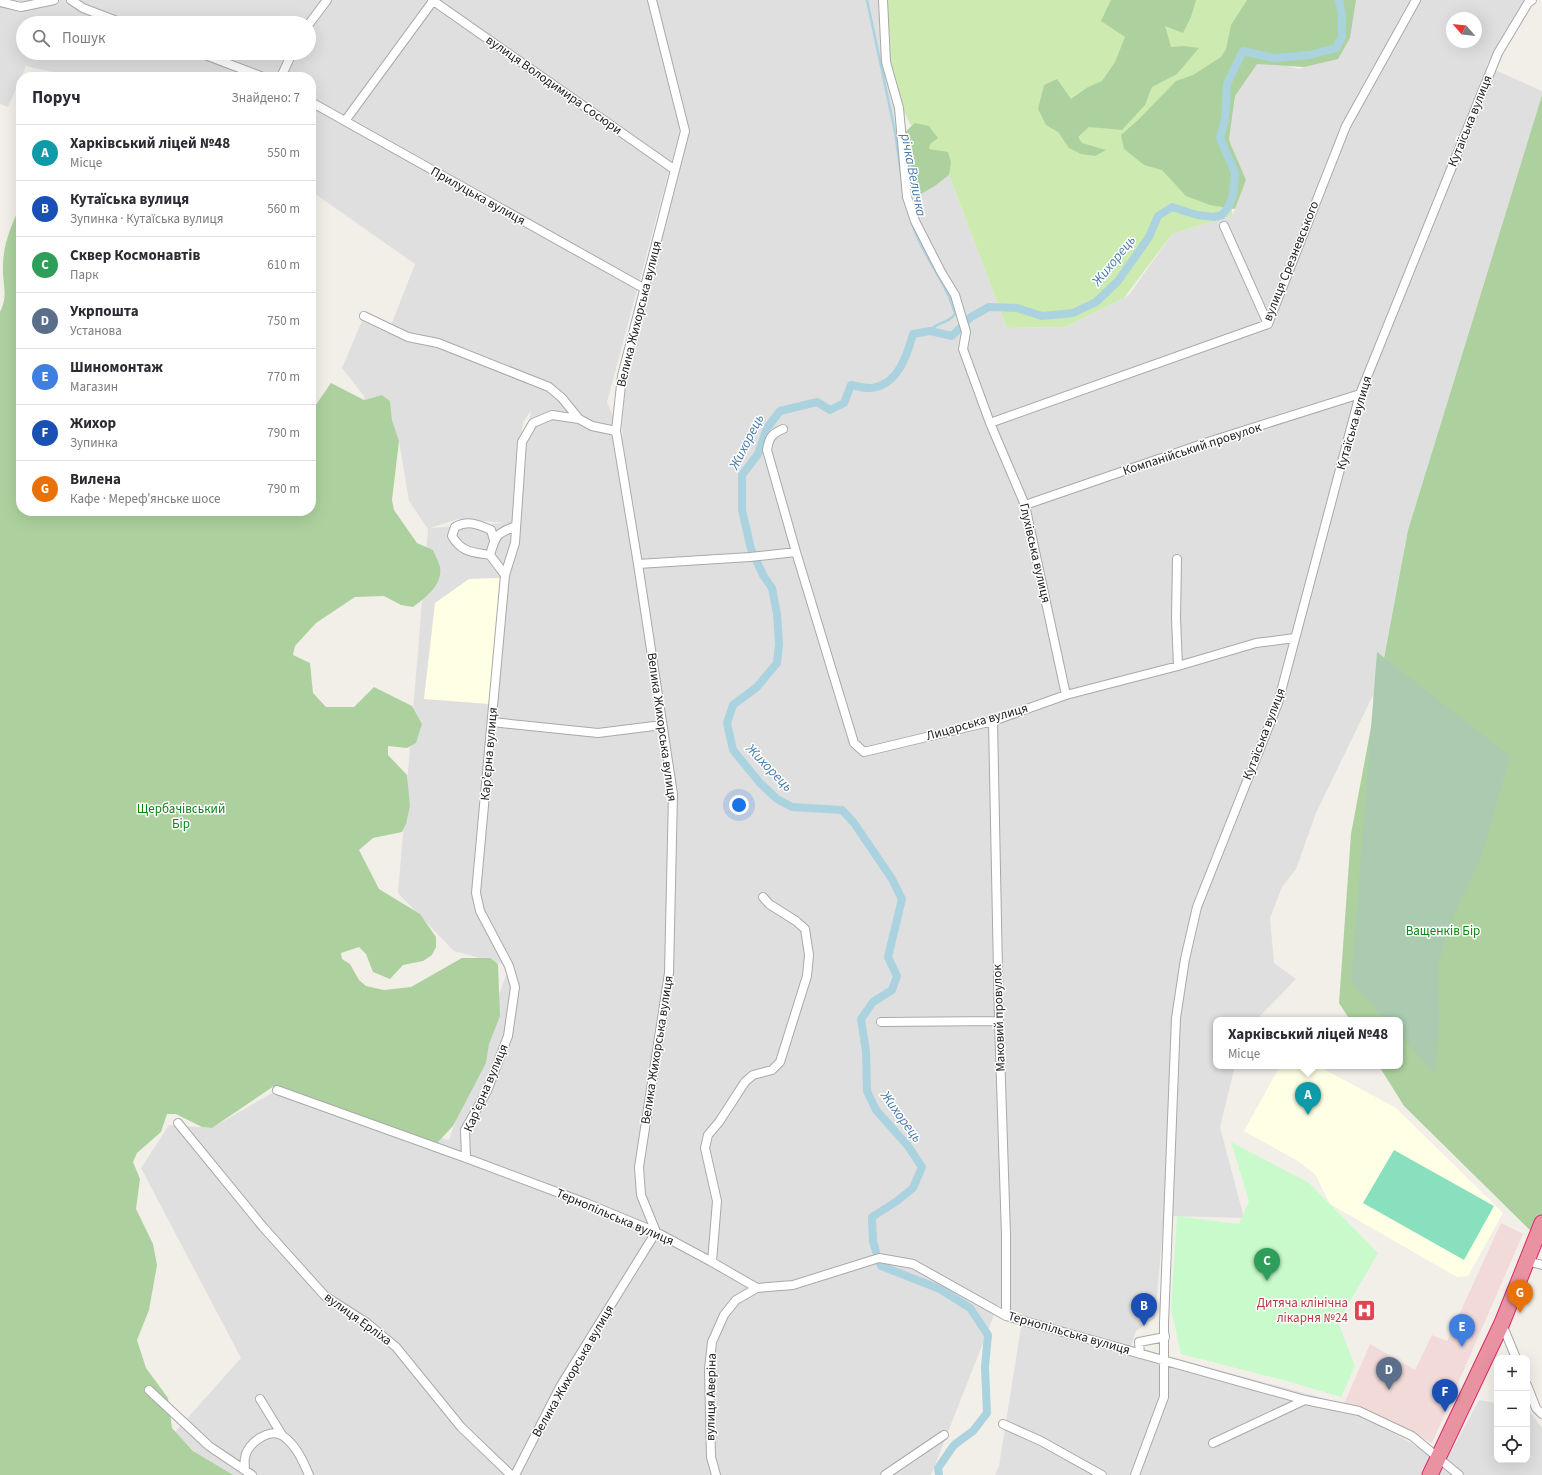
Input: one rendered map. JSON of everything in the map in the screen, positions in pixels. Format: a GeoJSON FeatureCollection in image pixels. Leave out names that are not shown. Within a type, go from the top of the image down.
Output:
{"type":"FeatureCollection","features":[{"type":"Feature","properties":{"kind":"highway"},"geometry":{"type":"LineString","coordinates":[[1430,1475],[1502,1323],[1542,1223]]}},
{"type":"Feature","properties":{"kind":"street"},"geometry":{"type":"LineString","coordinates":[[0,2],[21,7],[54,0]]}},
{"type":"Feature","properties":{"kind":"street"},"geometry":{"type":"LineString","coordinates":[[70,0],[83,8],[104,16]]}},
{"type":"Feature","properties":{"kind":"street"},"geometry":{"type":"LineString","coordinates":[[315,16],[327,0]]}},
{"type":"Feature","properties":{"kind":"street"},"geometry":{"type":"LineString","coordinates":[[345,121],[433,0]]}},
{"type":"Feature","properties":{"kind":"street","name":"вулиця Володимира Сосюри"},"geometry":{"type":"LineString","coordinates":[[433,0],[675,170]]}},
{"type":"Feature","properties":{"kind":"street","name":"Велика Жихорська вулиця"},"geometry":{"type":"LineString","coordinates":[[515,1475],[560,1387],[656,1232],[641,1195],[639,1167],[669,973],[673,794],[616,431],[622,376],[685,131],[652,0]]}},
{"type":"Feature","properties":{"kind":"street","name":"Глухівська вулиця"},"geometry":{"type":"LineString","coordinates":[[883,0],[886,62],[900,108],[907,197],[915,221],[941,272],[955,295],[966,332],[963,348],[990,423],[1026,505],[1066,695]]}},
{"type":"Feature","properties":{"kind":"street","name":"вулиця Срезневського"},"geometry":{"type":"LineString","coordinates":[[990,423],[1268,324],[1346,126],[1416,0]]}},
{"type":"Feature","properties":{"kind":"street","name":"Кутаїська вулиця"},"geometry":{"type":"LineString","coordinates":[[1135,1475],[1164,1397],[1164,1329],[1176,1018],[1185,959],[1197,906],[1278,703],[1360,394],[1498,53],[1528,2],[1532,0]]}},
{"type":"Feature","properties":{"kind":"street"},"geometry":{"type":"LineString","coordinates":[[218,60],[250,72]]}},
{"type":"Feature","properties":{"kind":"street"},"geometry":{"type":"LineString","coordinates":[[283,72],[289,60]]}},
{"type":"Feature","properties":{"kind":"street","name":"Прилуцька вулиця"},"geometry":{"type":"LineString","coordinates":[[316,105],[644,289]]}},
{"type":"Feature","properties":{"kind":"street"},"geometry":{"type":"LineString","coordinates":[[1224,226],[1268,324]]}},
{"type":"Feature","properties":{"kind":"street"},"geometry":{"type":"LineString","coordinates":[[364,316],[408,337],[438,343],[548,387],[562,398],[579,419]]}},
{"type":"Feature","properties":{"kind":"street","name":"Компанійський провулок"},"geometry":{"type":"LineString","coordinates":[[1026,505],[1208,442],[1360,394]]}},
{"type":"Feature","properties":{"kind":"street","name":"Кар’єрна вулиця"},"geometry":{"type":"LineString","coordinates":[[466,1158],[465,1130],[487,1091],[508,1036],[515,987],[509,966],[480,911],[476,893],[505,575],[515,544],[522,442],[533,423],[552,415],[579,419],[592,426],[616,431]]}},
{"type":"Feature","properties":{"kind":"street","name":"Лицарська вулиця"},"geometry":{"type":"LineString","coordinates":[[783,429],[776,432],[769,440],[767,450],[796,552],[854,743],[864,752],[992,721],[1066,695],[1178,666],[1256,643],[1295,638]]}},
{"type":"Feature","properties":{"kind":"street"},"geometry":{"type":"LineString","coordinates":[[494,540],[491,530],[477,524],[463,523],[455,527],[452,536],[456,543],[466,551],[490,555],[505,575]]}},
{"type":"Feature","properties":{"kind":"street"},"geometry":{"type":"LineString","coordinates":[[490,555],[494,540],[500,532],[516,526]]}},
{"type":"Feature","properties":{"kind":"street"},"geometry":{"type":"LineString","coordinates":[[638,564],[750,557],[796,552]]}},
{"type":"Feature","properties":{"kind":"street"},"geometry":{"type":"LineString","coordinates":[[1177,558],[1176,618],[1178,666]]}},
{"type":"Feature","properties":{"kind":"street","name":"Маковий провулок"},"geometry":{"type":"LineString","coordinates":[[992,721],[1006,1235],[1006,1316]]}},
{"type":"Feature","properties":{"kind":"street"},"geometry":{"type":"LineString","coordinates":[[492,722],[598,733],[662,724]]}},
{"type":"Feature","properties":{"kind":"street"},"geometry":{"type":"LineString","coordinates":[[712,1262],[717,1201],[704,1148],[708,1135],[745,1082],[753,1075],[772,1070],[780,1062],[807,976],[809,955],[805,929],[796,920],[769,904],[763,897]]}},
{"type":"Feature","properties":{"kind":"street"},"geometry":{"type":"LineString","coordinates":[[881,1022],[999,1021]]}},
{"type":"Feature","properties":{"kind":"street","name":"Тернопільська вулиця"},"geometry":{"type":"LineString","coordinates":[[277,1090],[586,1203],[656,1232],[757,1288],[793,1285],[879,1258],[913,1264],[1006,1316],[1305,1400],[1359,1411],[1412,1436],[1459,1475]]}},
{"type":"Feature","properties":{"kind":"street","name":"вулиця Ерліха"},"geometry":{"type":"LineString","coordinates":[[178,1122],[263,1227],[325,1296],[367,1323],[396,1347],[460,1427],[511,1475]]}},
{"type":"Feature","properties":{"kind":"street"},"geometry":{"type":"LineString","coordinates":[[1527,1261],[1542,1265]]}},
{"type":"Feature","properties":{"kind":"street","name":"вулиця Аверіна"},"geometry":{"type":"LineString","coordinates":[[716,1475],[711,1457],[709,1369],[712,1342],[724,1315],[736,1300],[757,1288]]}},
{"type":"Feature","properties":{"kind":"street"},"geometry":{"type":"LineString","coordinates":[[1502,1323],[1515,1355]]}},
{"type":"Feature","properties":{"kind":"street"},"geometry":{"type":"LineString","coordinates":[[1140,1354],[1139,1342],[1165,1336],[1164,1329]]}},
{"type":"Feature","properties":{"kind":"street"},"geometry":{"type":"LineString","coordinates":[[149,1390],[209,1446],[249,1473]]}},
{"type":"Feature","properties":{"kind":"street"},"geometry":{"type":"LineString","coordinates":[[1529,1391],[1536,1408],[1542,1414]]}},
{"type":"Feature","properties":{"kind":"street"},"geometry":{"type":"LineString","coordinates":[[260,1399],[282,1435],[295,1447],[309,1475]]}},
{"type":"Feature","properties":{"kind":"street"},"geometry":{"type":"LineString","coordinates":[[1213,1443],[1305,1400]]}},
{"type":"Feature","properties":{"kind":"street"},"geometry":{"type":"LineString","coordinates":[[1003,1424],[1041,1441],[1102,1475]]}},
{"type":"Feature","properties":{"kind":"street"},"geometry":{"type":"LineString","coordinates":[[249,1473],[244,1458],[249,1447],[271,1433],[282,1435]]}},
{"type":"Feature","properties":{"kind":"street"},"geometry":{"type":"LineString","coordinates":[[885,1475],[944,1435]]}},
{"type":"Feature","properties":{"kind":"shaded area"},"geometry":{"type":"Polygon","coordinates":[[[0,0],[647,0],[680,130],[607,402],[623,438],[622,428],[626,376],[684,154],[687,126],[656,0],[878,0],[882,55],[897,112],[911,199],[935,186],[949,175],[1007,328],[1065,327],[1124,298],[1129,295],[1172,234],[1233,215],[1246,180],[1229,140],[1238,76],[1249,56],[1299,69],[1341,53],[1345,0],[1526,0],[1486,66],[1542,91],[1542,95],[1408,530],[1379,683],[1316,813],[1296,869],[1282,887],[1270,918],[1274,963],[1296,979],[1259,1017],[1213,1017],[1213,1069],[1234,1069],[1220,1127],[1244,1218],[1164,1216],[1155,1318],[1136,1331],[1131,1346],[1344,1404],[1445,1463],[1479,1400],[1494,1402],[1494,1463],[1530,1463],[1530,1412],[1542,1428],[1542,1475],[995,1475],[999,1466],[1023,1314],[998,1305],[931,1475],[218,1475],[175,1432],[241,1358],[141,1168],[169,1125],[212,1128],[277,1090],[449,1140],[509,966],[454,951],[398,893],[428,529],[409,501],[399,441],[392,420],[390,401],[382,395],[364,400],[364,396],[342,368],[362,321],[388,333],[415,264],[316,195],[316,72],[52,72],[26,66],[23,72],[16,72],[16,89],[8,107],[0,104],[0,0]],[[531,411],[523,422],[512,510],[531,411]],[[458,519],[430,528],[506,523],[458,519]]]}},
{"type":"Feature","properties":{"kind":"shaded area"},"geometry":{"type":"Polygon","coordinates":[[[501,578],[490,704],[424,699],[435,603],[469,579],[501,578]]]}},
{"type":"Feature","properties":{"kind":"shaded area"},"geometry":{"type":"Polygon","coordinates":[[[1278,1069],[1324,1069],[1396,1108],[1503,1213],[1468,1276],[1457,1277],[1330,1204],[1315,1174],[1296,1160],[1244,1131],[1278,1069]]]}},
{"type":"Feature","properties":{"kind":"shaded area"},"geometry":{"type":"Polygon","coordinates":[[[1501,1223],[1523,1234],[1432,1443],[1363,1409],[1344,1404],[1370,1344],[1415,1370],[1432,1335],[1447,1341],[1501,1223]]]}},
{"type":"Feature","properties":{"kind":"green space"},"geometry":{"type":"Polygon","coordinates":[[[883,0],[1300,0],[1203,94],[1233,215],[1172,234],[1124,298],[1065,327],[1007,328],[949,175],[919,142],[900,103],[886,62],[883,0]]]}},
{"type":"Feature","properties":{"kind":"green space"},"geometry":{"type":"Polygon","coordinates":[[[1111,0],[1196,0],[1191,17],[1183,33],[1165,26],[1171,47],[1184,46],[1199,48],[1177,74],[1152,87],[1145,105],[1122,130],[1089,127],[1078,137],[1082,143],[1106,150],[1095,156],[1081,154],[1069,148],[1058,132],[1046,125],[1038,109],[1044,85],[1057,79],[1071,99],[1088,87],[1102,81],[1115,62],[1125,37],[1101,21],[1111,0]]]}},
{"type":"Feature","properties":{"kind":"green space"},"geometry":{"type":"Polygon","coordinates":[[[1247,0],[1356,0],[1350,38],[1338,59],[1304,67],[1257,64],[1235,96],[1229,140],[1246,180],[1235,209],[1210,205],[1186,196],[1162,170],[1144,165],[1124,149],[1121,135],[1138,120],[1176,81],[1193,75],[1221,57],[1226,49],[1231,25],[1247,0]]]}},
{"type":"Feature","properties":{"kind":"green space","name":"Ващенків Бір"},"geometry":{"type":"Polygon","coordinates":[[[1542,95],[1542,1242],[1404,1106],[1381,1069],[1403,1069],[1403,1017],[1348,1017],[1339,1003],[1351,834],[1408,530],[1542,95]]]}},
{"type":"Feature","properties":{"kind":"green space"},"geometry":{"type":"Polygon","coordinates":[[[915,123],[929,126],[938,138],[930,144],[929,149],[948,152],[951,162],[949,175],[935,186],[921,194],[912,192],[913,168],[906,163],[905,132],[915,123]]]}},
{"type":"Feature","properties":{"kind":"green space","name":"Щербачівський Бір"},"geometry":{"type":"Polygon","coordinates":[[[16,216],[16,516],[316,516],[316,405],[331,383],[364,400],[382,395],[390,401],[392,420],[399,441],[392,500],[394,510],[417,543],[433,550],[440,567],[439,580],[436,585],[428,595],[413,607],[401,605],[384,596],[355,597],[316,623],[295,646],[293,655],[310,663],[313,693],[326,707],[354,707],[374,687],[412,706],[422,724],[416,743],[407,748],[388,746],[388,755],[407,775],[410,806],[406,824],[402,832],[373,838],[359,850],[379,889],[420,914],[436,937],[436,947],[432,955],[423,961],[403,965],[390,979],[373,972],[366,954],[359,947],[341,953],[342,959],[350,964],[359,980],[366,986],[384,990],[411,987],[462,958],[490,958],[498,964],[500,1016],[489,1044],[486,1063],[453,1126],[437,1143],[274,1086],[212,1128],[202,1127],[176,1114],[167,1114],[161,1132],[137,1153],[133,1162],[140,1179],[136,1209],[153,1244],[157,1265],[149,1310],[137,1340],[146,1368],[168,1398],[172,1428],[193,1451],[233,1475],[0,1475],[0,312],[5,294],[3,258],[11,227],[16,216]]]}},
{"type":"Feature","properties":{"kind":"green space"},"geometry":{"type":"Polygon","coordinates":[[[1377,652],[1510,756],[1482,855],[1449,926],[1438,966],[1439,1026],[1435,1074],[1403,1038],[1403,1017],[1383,1017],[1351,982],[1377,652]]]}},
{"type":"Feature","properties":{"kind":"green space"},"geometry":{"type":"Polygon","coordinates":[[[1231,1142],[1309,1183],[1378,1253],[1338,1322],[1355,1366],[1341,1397],[1287,1381],[1181,1354],[1171,1309],[1177,1216],[1239,1224],[1249,1201],[1231,1142]]]}},
{"type":"Feature","properties":{"kind":"green space"},"geometry":{"type":"Polygon","coordinates":[[[1394,1150],[1494,1206],[1464,1260],[1363,1203],[1394,1150]]]}},
{"type":"Feature","properties":{"kind":"waterway","name":"річка Величка"},"geometry":{"type":"LineString","coordinates":[[867,0],[895,132],[902,180]]}},
{"type":"Feature","properties":{"kind":"waterway","name":"Жихорець"},"geometry":{"type":"LineString","coordinates":[[876,1252],[873,1241],[872,1217],[897,1201],[913,1188],[922,1167],[908,1146],[876,1110],[867,1091],[866,1052],[861,1019],[873,1002],[892,990],[897,976],[888,957],[902,899],[892,879],[854,823],[842,810],[792,807],[777,799],[760,783],[733,750],[727,723],[733,705],[757,687],[777,663],[779,644],[777,614],[772,588],[763,575],[751,549],[742,510],[742,475],[758,454],[767,428],[780,411],[817,402],[830,410],[844,403],[851,385],[869,388],[879,386],[887,382],[894,376],[904,360],[913,334],[930,331],[952,336],[971,317],[989,307],[1017,308],[1042,316],[1073,313],[1096,302],[1118,281],[1149,237],[1158,216],[1172,207],[1197,215],[1214,217],[1222,215],[1229,206],[1233,195],[1235,173],[1220,138],[1225,120],[1227,84],[1243,51],[1274,58],[1309,55],[1336,48],[1342,37],[1342,15],[1339,0]]}},
{"type":"Feature","properties":{"kind":"waterway","name":"річка Величка"},"geometry":{"type":"LineString","coordinates":[[911,220],[915,233],[946,290],[955,314],[949,320],[936,326],[930,331]]}},
{"type":"Feature","properties":{"kind":"waterway","name":"Жихорець"},"geometry":{"type":"LineString","coordinates":[[880,1264],[881,1266],[940,1289],[970,1308],[988,1335],[985,1367],[987,1413],[973,1431],[954,1445],[938,1468],[939,1475]]}},
{"type":"Feature","properties":{"kind":"place","name":"Харківський ліцей №48"},"geometry":{"type":"Point","coordinates":[1308,1115]}},
{"type":"Feature","properties":{"kind":"place","name":"Сквер Космонавтів"},"geometry":{"type":"Point","coordinates":[1267,1281]}},
{"type":"Feature","properties":{"kind":"place","name":"Дитяча клінічна лікарня №24"},"geometry":{"type":"Point","coordinates":[1364,1310]}},
{"type":"Feature","properties":{"kind":"place","name":"Вилена"},"geometry":{"type":"Point","coordinates":[1520,1313]}},
{"type":"Feature","properties":{"kind":"place","name":"Кутаїська вулиця"},"geometry":{"type":"Point","coordinates":[1144,1326]}},
{"type":"Feature","properties":{"kind":"place","name":"Шиномонтаж"},"geometry":{"type":"Point","coordinates":[1462,1347]}},
{"type":"Feature","properties":{"kind":"place","name":"Укрпошта"},"geometry":{"type":"Point","coordinates":[1389,1390]}},
{"type":"Feature","properties":{"kind":"place","name":"Жихор"},"geometry":{"type":"Point","coordinates":[1445,1412]}}]}
